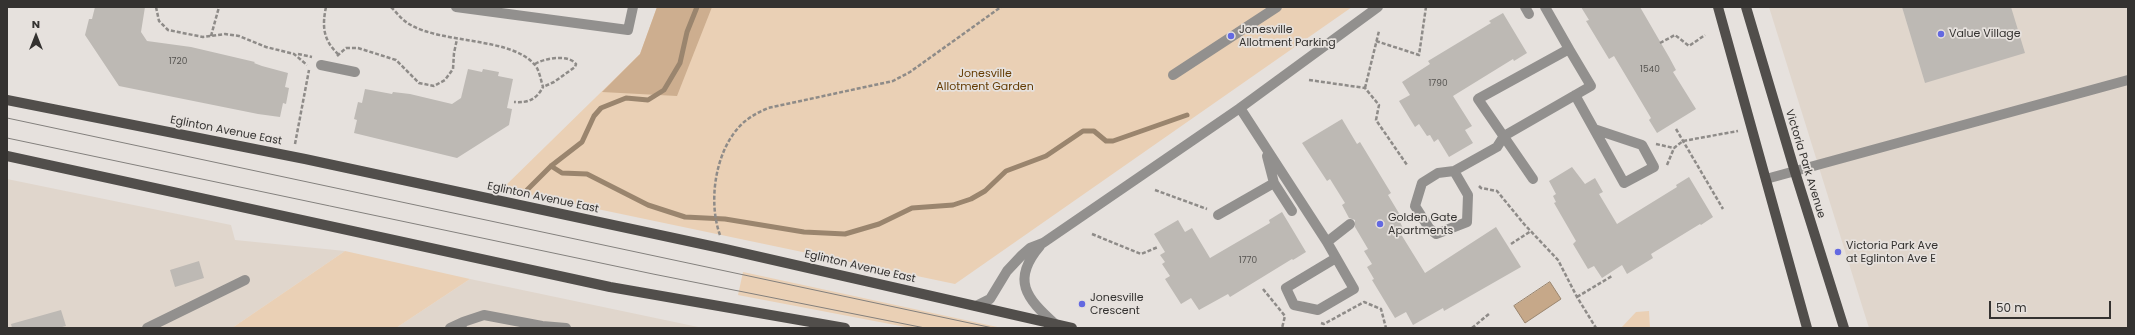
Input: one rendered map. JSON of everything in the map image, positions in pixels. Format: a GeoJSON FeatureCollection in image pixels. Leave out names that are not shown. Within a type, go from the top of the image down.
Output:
{"type":"FeatureCollection","features":[{"type":"Feature","properties":{"kind":"main road"},"geometry":{"type":"LineString","coordinates":[[1718,7],[1807,328]]}},
{"type":"Feature","properties":{"kind":"main road","name":"Victoria Park Avenue"},"geometry":{"type":"LineString","coordinates":[[1746,7],[1794,172],[1844,328]]}},
{"type":"Feature","properties":{"kind":"main road","name":"Eglinton Avenue East"},"geometry":{"type":"LineString","coordinates":[[7,100],[294,157],[726,249],[1072,328]]}},
{"type":"Feature","properties":{"kind":"main road"},"geometry":{"type":"LineString","coordinates":[[7,156],[610,287],[845,328]]}},
{"type":"Feature","properties":{"kind":"street"},"geometry":{"type":"LineString","coordinates":[[456,7],[628,30],[634,7]]}},
{"type":"Feature","properties":{"kind":"street"},"geometry":{"type":"LineString","coordinates":[[1173,75],[1276,7]]}},
{"type":"Feature","properties":{"kind":"street"},"geometry":{"type":"LineString","coordinates":[[976,306],[990,299],[1007,271],[1022,255],[1043,243],[1240,108],[1366,10],[1378,7]]}},
{"type":"Feature","properties":{"kind":"street"},"geometry":{"type":"LineString","coordinates":[[1454,172],[1468,194],[1467,222],[1436,234],[1429,228],[1415,206],[1422,183],[1438,173],[1454,172],[1497,147],[1504,136],[1591,86],[1545,7]]}},
{"type":"Feature","properties":{"kind":"street"},"geometry":{"type":"LineString","coordinates":[[1533,179],[1478,99],[1569,49]]}},
{"type":"Feature","properties":{"kind":"street"},"geometry":{"type":"LineString","coordinates":[[318,61],[355,72]]}},
{"type":"Feature","properties":{"kind":"street"},"geometry":{"type":"LineString","coordinates":[[1766,179],[2128,80]]}},
{"type":"Feature","properties":{"kind":"street"},"geometry":{"type":"LineString","coordinates":[[1575,95],[1624,183],[1654,167],[1642,145],[1594,129]]}},
{"type":"Feature","properties":{"kind":"street"},"geometry":{"type":"LineString","coordinates":[[1240,108],[1327,242],[1354,289],[1318,310],[1294,305],[1286,288],[1336,258]]}},
{"type":"Feature","properties":{"kind":"street"},"geometry":{"type":"LineString","coordinates":[[1266,149],[1274,183],[1292,211]]}},
{"type":"Feature","properties":{"kind":"street"},"geometry":{"type":"LineString","coordinates":[[1218,215],[1274,183]]}},
{"type":"Feature","properties":{"kind":"street"},"geometry":{"type":"LineString","coordinates":[[1327,242],[1350,224]]}},
{"type":"Feature","properties":{"kind":"street"},"geometry":{"type":"LineString","coordinates":[[1043,243],[1030,259],[1026,267],[1024,278],[1032,302],[1055,324]]}},
{"type":"Feature","properties":{"kind":"street"},"geometry":{"type":"LineString","coordinates":[[147,328],[245,280]]}},
{"type":"Feature","properties":{"kind":"street"},"geometry":{"type":"LineString","coordinates":[[450,328],[462,325],[484,315],[542,327],[566,328]]}},
{"type":"Feature","properties":{"kind":"path"},"geometry":{"type":"LineString","coordinates":[[156,7],[159,21],[168,30],[203,38],[232,34],[266,47],[318,61]]}},
{"type":"Feature","properties":{"kind":"path"},"geometry":{"type":"LineString","coordinates":[[211,36],[219,7]]}},
{"type":"Feature","properties":{"kind":"path"},"geometry":{"type":"LineString","coordinates":[[326,7],[323,18],[324,34],[328,43],[338,54]]}},
{"type":"Feature","properties":{"kind":"path"},"geometry":{"type":"LineString","coordinates":[[391,7],[398,16],[414,27],[458,39],[511,49],[535,64],[543,87]]}},
{"type":"Feature","properties":{"kind":"path"},"geometry":{"type":"LineString","coordinates":[[726,249],[716,222],[715,192],[718,172],[726,148],[739,127],[750,117],[768,108],[893,81],[910,72],[1001,7]]}},
{"type":"Feature","properties":{"kind":"path"},"geometry":{"type":"LineString","coordinates":[[1376,41],[1419,55],[1426,7]]}},
{"type":"Feature","properties":{"kind":"path"},"geometry":{"type":"LineString","coordinates":[[1365,88],[1379,31]]}},
{"type":"Feature","properties":{"kind":"path"},"geometry":{"type":"LineString","coordinates":[[1660,43],[1675,35],[1689,46],[1705,35]]}},
{"type":"Feature","properties":{"kind":"path"},"geometry":{"type":"LineString","coordinates":[[334,60],[338,54],[346,48],[358,48],[396,60],[419,83],[434,86],[446,80],[453,69],[454,53],[458,39]]}},
{"type":"Feature","properties":{"kind":"path"},"geometry":{"type":"LineString","coordinates":[[294,54],[304,60],[309,71],[294,157]]}},
{"type":"Feature","properties":{"kind":"path"},"geometry":{"type":"LineString","coordinates":[[514,102],[527,102],[535,98],[543,87],[554,82],[575,67],[576,64],[572,60],[556,58],[541,60],[535,64]]}},
{"type":"Feature","properties":{"kind":"path"},"geometry":{"type":"LineString","coordinates":[[1309,80],[1365,88],[1380,105],[1376,120],[1407,165]]}},
{"type":"Feature","properties":{"kind":"path"},"geometry":{"type":"LineString","coordinates":[[1676,129],[1723,209]]}},
{"type":"Feature","properties":{"kind":"path"},"geometry":{"type":"LineString","coordinates":[[1653,143],[1674,148],[1683,141],[1738,131]]}},
{"type":"Feature","properties":{"kind":"path"},"geometry":{"type":"LineString","coordinates":[[1467,164],[1481,188],[1497,191],[1558,260],[1577,297],[1596,328]]}},
{"type":"Feature","properties":{"kind":"path"},"geometry":{"type":"LineString","coordinates":[[1155,190],[1202,207],[1218,215]]}},
{"type":"Feature","properties":{"kind":"path"},"geometry":{"type":"LineString","coordinates":[[1511,244],[1531,231]]}},
{"type":"Feature","properties":{"kind":"path"},"geometry":{"type":"LineString","coordinates":[[1092,234],[1141,254],[1158,247]]}},
{"type":"Feature","properties":{"kind":"path"},"geometry":{"type":"LineString","coordinates":[[1577,297],[1612,276]]}},
{"type":"Feature","properties":{"kind":"path"},"geometry":{"type":"LineString","coordinates":[[1263,289],[1285,316],[1293,317]]}},
{"type":"Feature","properties":{"kind":"path"},"geometry":{"type":"LineString","coordinates":[[1316,322],[1324,324],[1364,302],[1381,309],[1386,328]]}},
{"type":"Feature","properties":{"kind":"path"},"geometry":{"type":"LineString","coordinates":[[1473,328],[1490,313]]}},
{"type":"Feature","properties":{"kind":"path"},"geometry":{"type":"LineString","coordinates":[[1282,328],[1285,316]]}},
{"type":"Feature","properties":{"kind":"shaded area"},"geometry":{"type":"Polygon","coordinates":[[[657,7],[712,7],[677,96],[602,92],[640,54],[657,7]]]}},
{"type":"Feature","properties":{"kind":"shaded area"},"geometry":{"type":"Polygon","coordinates":[[[1769,7],[2128,7],[2128,328],[1869,328],[1769,7]]]}},
{"type":"Feature","properties":{"kind":"shaded area"},"geometry":{"type":"Polygon","coordinates":[[[7,179],[231,225],[235,240],[345,251],[232,328],[7,328],[7,179]]]}},
{"type":"Feature","properties":{"kind":"shaded area"},"geometry":{"type":"Polygon","coordinates":[[[470,279],[703,328],[396,328],[470,279]]]}},
{"type":"Feature","properties":{"kind":"shaded area"},"geometry":{"type":"Polygon","coordinates":[[[1550,282],[1561,299],[1525,323],[1514,306],[1550,282]]]}},
{"type":"Feature","properties":{"kind":"green space","name":"Jonesville Allotment Garden"},"geometry":{"type":"Polygon","coordinates":[[[657,7],[1352,7],[955,284],[502,189],[640,54],[657,7]]]}},
{"type":"Feature","properties":{"kind":"green space"},"geometry":{"type":"Polygon","coordinates":[[[345,251],[470,279],[396,328],[232,328],[345,251]]]}},
{"type":"Feature","properties":{"kind":"green space"},"geometry":{"type":"Polygon","coordinates":[[[743,272],[1002,328],[911,328],[738,295],[743,272]]]}},
{"type":"Feature","properties":{"kind":"green space"},"geometry":{"type":"Polygon","coordinates":[[[1649,311],[1650,328],[1621,328],[1636,312],[1649,311]]]}},
{"type":"Feature","properties":{"kind":"building"},"geometry":{"type":"Polygon","coordinates":[[[95,7],[145,7],[141,32],[147,41],[191,47],[255,62],[254,63],[262,66],[288,73],[285,87],[289,88],[286,104],[283,103],[280,117],[258,114],[119,86],[85,35],[89,19],[92,19],[95,7]]]}},
{"type":"Feature","properties":{"kind":"building"},"geometry":{"type":"Polygon","coordinates":[[[1581,7],[1640,7],[1676,70],[1673,72],[1696,109],[1657,133],[1649,120],[1651,118],[1614,56],[1609,59],[1586,21],[1589,20],[1581,7]]]}},
{"type":"Feature","properties":{"kind":"building"},"geometry":{"type":"Polygon","coordinates":[[[1902,7],[2011,7],[2025,53],[1925,83],[1902,7]]]}},
{"type":"Feature","properties":{"kind":"building"},"geometry":{"type":"Polygon","coordinates":[[[1503,13],[1527,53],[1514,61],[1513,59],[1453,96],[1472,126],[1465,130],[1473,143],[1449,157],[1438,139],[1434,142],[1430,135],[1427,136],[1419,124],[1415,127],[1399,101],[1410,95],[1402,82],[1430,64],[1428,61],[1491,23],[1489,21],[1503,13]]]}},
{"type":"Feature","properties":{"kind":"building"},"geometry":{"type":"Polygon","coordinates":[[[468,69],[482,72],[483,69],[499,72],[498,76],[513,79],[507,108],[512,109],[509,125],[457,158],[354,133],[357,120],[354,119],[358,102],[362,103],[365,89],[392,94],[393,92],[410,94],[452,104],[461,98],[468,69]]]}},
{"type":"Feature","properties":{"kind":"building","name":"Golden Gate Apartments"},"geometry":{"type":"Polygon","coordinates":[[[1342,119],[1357,144],[1360,142],[1391,193],[1388,195],[1403,220],[1400,222],[1403,228],[1399,231],[1425,273],[1496,227],[1521,267],[1444,311],[1443,308],[1413,325],[1406,312],[1395,318],[1372,280],[1374,279],[1367,267],[1372,264],[1364,251],[1368,249],[1355,227],[1355,220],[1349,218],[1342,205],[1345,203],[1330,179],[1327,181],[1302,143],[1342,119]]]}},
{"type":"Feature","properties":{"kind":"building"},"geometry":{"type":"Polygon","coordinates":[[[1572,167],[1585,184],[1595,178],[1603,192],[1599,194],[1617,224],[1677,187],[1676,185],[1689,177],[1713,217],[1651,254],[1653,258],[1627,274],[1622,265],[1602,278],[1594,266],[1588,269],[1573,244],[1576,241],[1554,203],[1556,202],[1553,196],[1556,194],[1549,181],[1572,167]]]}},
{"type":"Feature","properties":{"kind":"building"},"geometry":{"type":"Polygon","coordinates":[[[1282,212],[1306,252],[1230,297],[1228,294],[1199,310],[1191,298],[1181,304],[1165,279],[1170,276],[1162,264],[1165,262],[1160,255],[1165,252],[1154,234],[1178,220],[1185,232],[1192,228],[1210,258],[1270,223],[1269,220],[1282,212]]]}},
{"type":"Feature","properties":{"kind":"building"},"geometry":{"type":"Polygon","coordinates":[[[199,261],[204,278],[175,287],[170,270],[199,261]]]}},
{"type":"Feature","properties":{"kind":"building"},"geometry":{"type":"Polygon","coordinates":[[[61,310],[66,326],[58,328],[12,328],[11,324],[61,310]]]}},
{"type":"Feature","properties":{"kind":"waterway"},"geometry":{"type":"LineString","coordinates":[[527,190],[551,166],[582,142],[594,116],[601,108],[626,98],[648,100],[664,90],[680,63],[687,32],[697,7]]}},
{"type":"Feature","properties":{"kind":"waterway"},"geometry":{"type":"LineString","coordinates":[[551,166],[562,173],[587,174],[648,205],[685,217],[725,219],[804,232],[845,234],[879,224],[912,208],[953,205],[971,199],[985,191],[1006,171],[1046,156],[1083,131],[1094,131],[1106,141],[1113,141],[1187,115]]}},
{"type":"Feature","properties":{"kind":"tram line"},"geometry":{"type":"LineString","coordinates":[[7,118],[993,328]]}},
{"type":"Feature","properties":{"kind":"tram line"},"geometry":{"type":"LineString","coordinates":[[7,138],[653,274],[925,328]]}},
{"type":"Feature","properties":{"kind":"place","name":"Value Village"},"geometry":{"type":"Point","coordinates":[1941,34]}},
{"type":"Feature","properties":{"kind":"place","name":"Jonesville Allotment Parking"},"geometry":{"type":"Point","coordinates":[1231,36]}},
{"type":"Feature","properties":{"kind":"place","name":"Golden Gate Apartments"},"geometry":{"type":"Point","coordinates":[1380,224]}},
{"type":"Feature","properties":{"kind":"place","name":"Victoria Park Ave at Eglinton Ave E"},"geometry":{"type":"Point","coordinates":[1838,252]}},
{"type":"Feature","properties":{"kind":"place","name":"Jonesville Crescent"},"geometry":{"type":"Point","coordinates":[1082,304]}}]}
